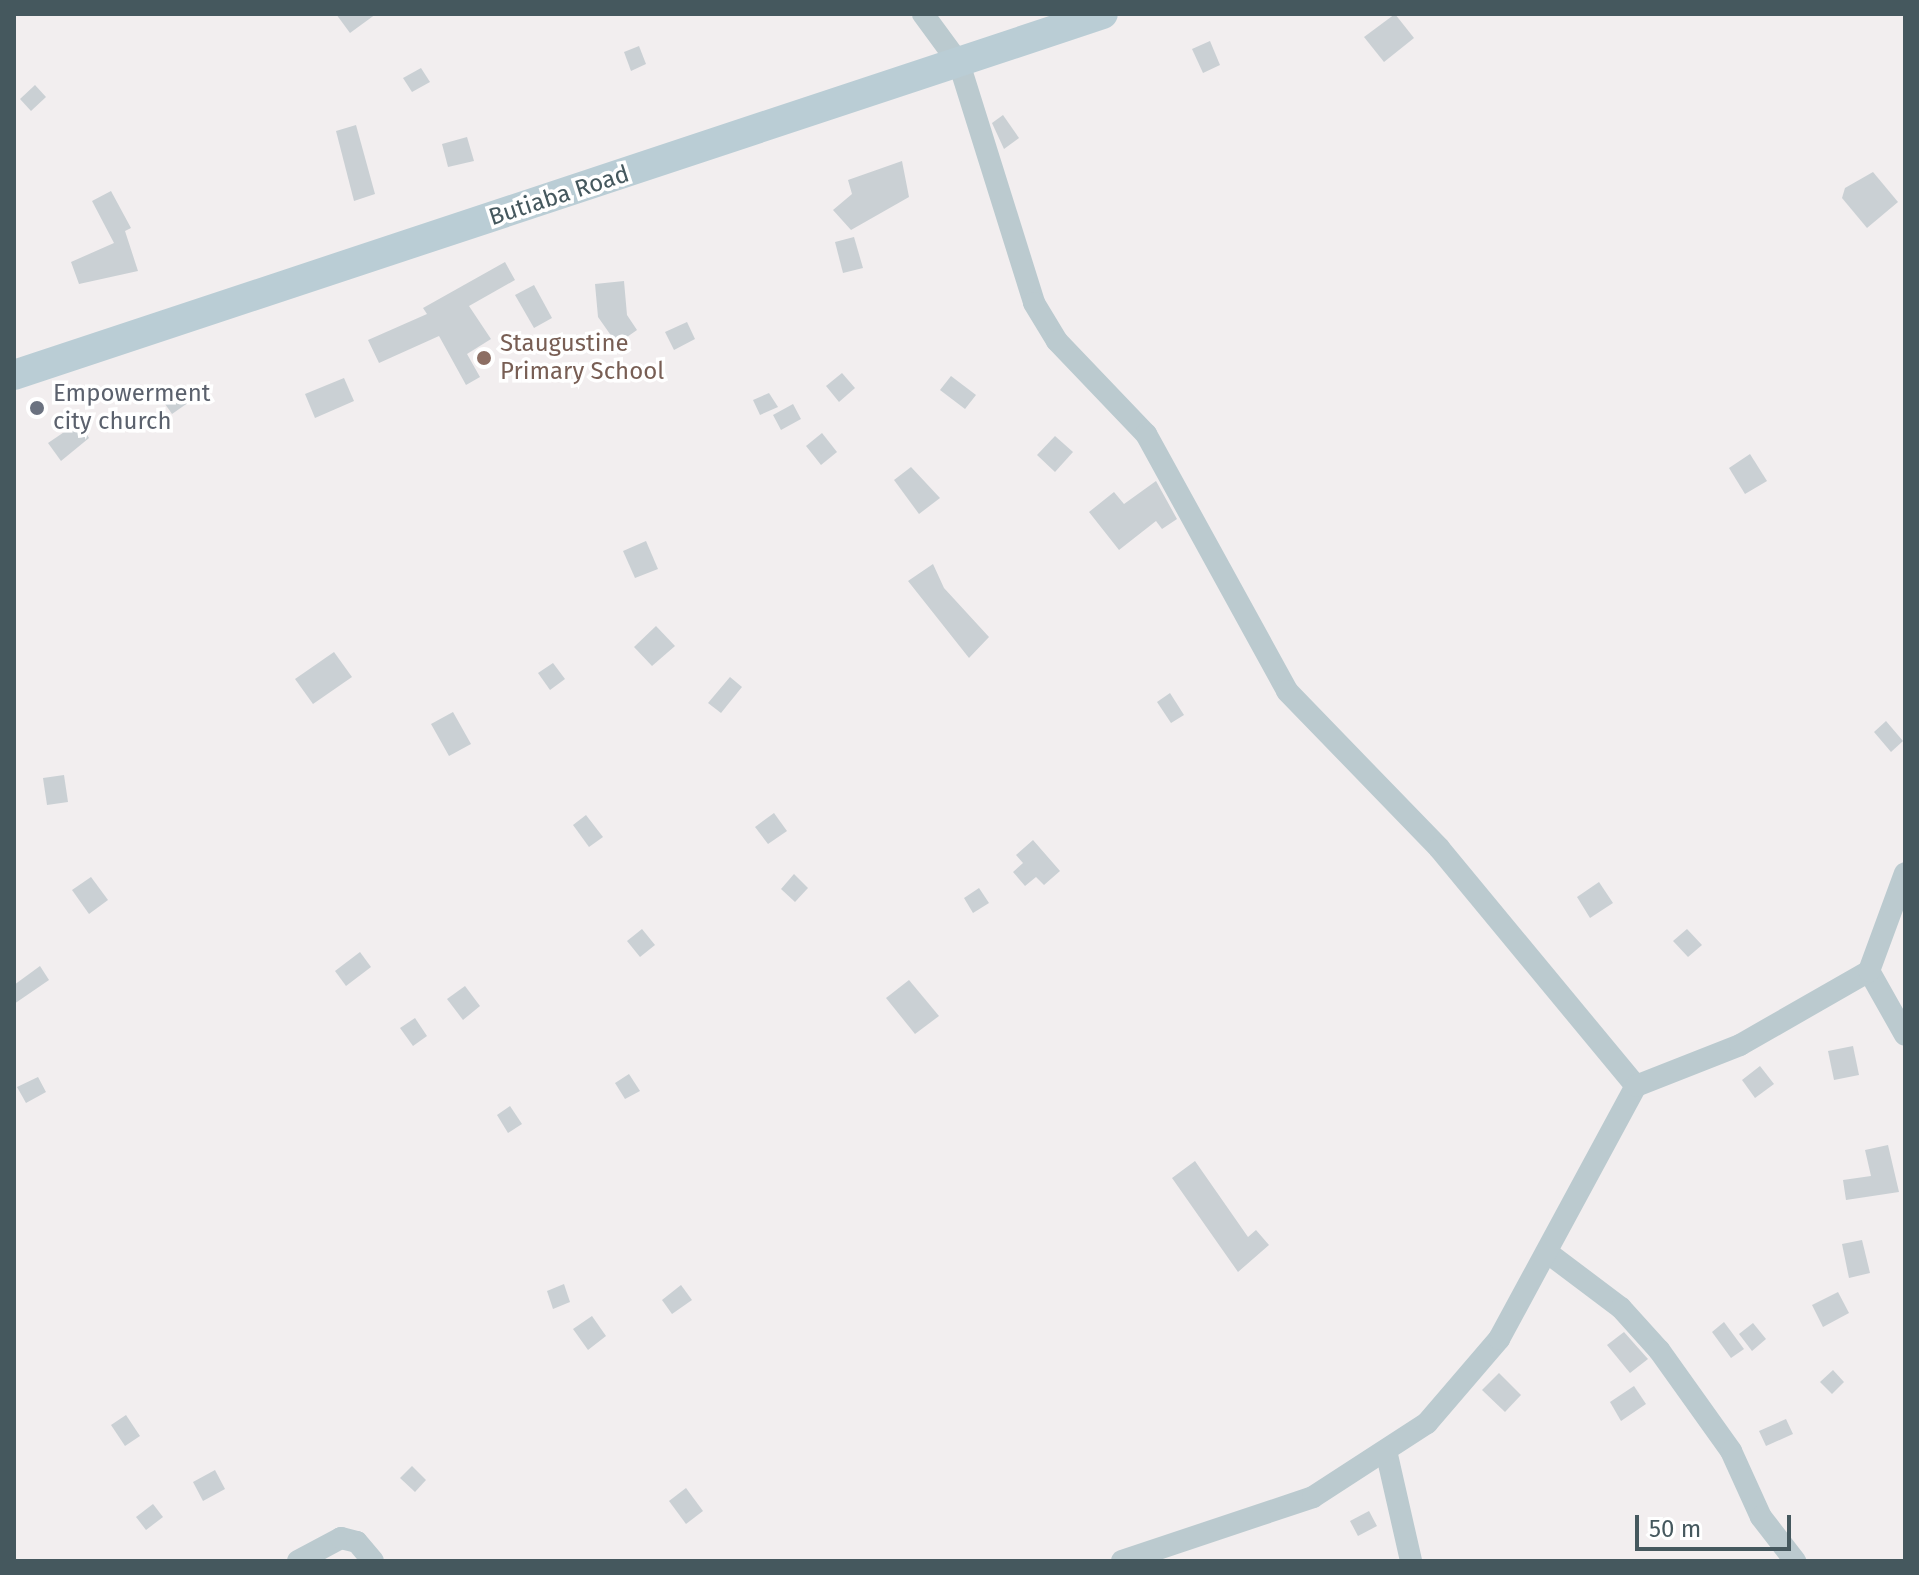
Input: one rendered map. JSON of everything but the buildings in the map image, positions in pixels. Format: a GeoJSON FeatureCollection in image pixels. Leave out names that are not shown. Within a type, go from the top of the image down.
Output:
{"type":"FeatureCollection","features":[{"type":"Feature","properties":{"kind":"main road","name":"Butiaba Road"},"geometry":{"type":"LineString","coordinates":[[14,375],[1103,14]]}},
{"type":"Feature","properties":{"kind":"street"},"geometry":{"type":"LineString","coordinates":[[923,14],[959,63],[1034,303],[1057,341],[1146,434],[1287,691],[1439,848],[1636,1086]]}},
{"type":"Feature","properties":{"kind":"street"},"geometry":{"type":"LineString","coordinates":[[1122,1561],[1313,1497],[1387,1455],[1460,1390],[1548,1253],[1636,1086],[1740,1045],[1869,971],[1905,873]]}},
{"type":"Feature","properties":{"kind":"street"},"geometry":{"type":"LineString","coordinates":[[1869,971],[1905,1035]]}},
{"type":"Feature","properties":{"kind":"street"},"geometry":{"type":"LineString","coordinates":[[1548,1253],[1650,1338],[1731,1451],[1761,1517],[1795,1561]]}},
{"type":"Feature","properties":{"kind":"street"},"geometry":{"type":"LineString","coordinates":[[1387,1455],[1411,1561]]}},
{"type":"Feature","properties":{"kind":"street"},"geometry":{"type":"LineString","coordinates":[[298,1561],[341,1538],[357,1542],[373,1561]]}},
{"type":"Feature","properties":{"kind":"place","name":"Staugustine Primary School"},"geometry":{"type":"Point","coordinates":[484,358]}},
{"type":"Feature","properties":{"kind":"place","name":"Empowerment city church"},"geometry":{"type":"Point","coordinates":[37,408]}}]}
